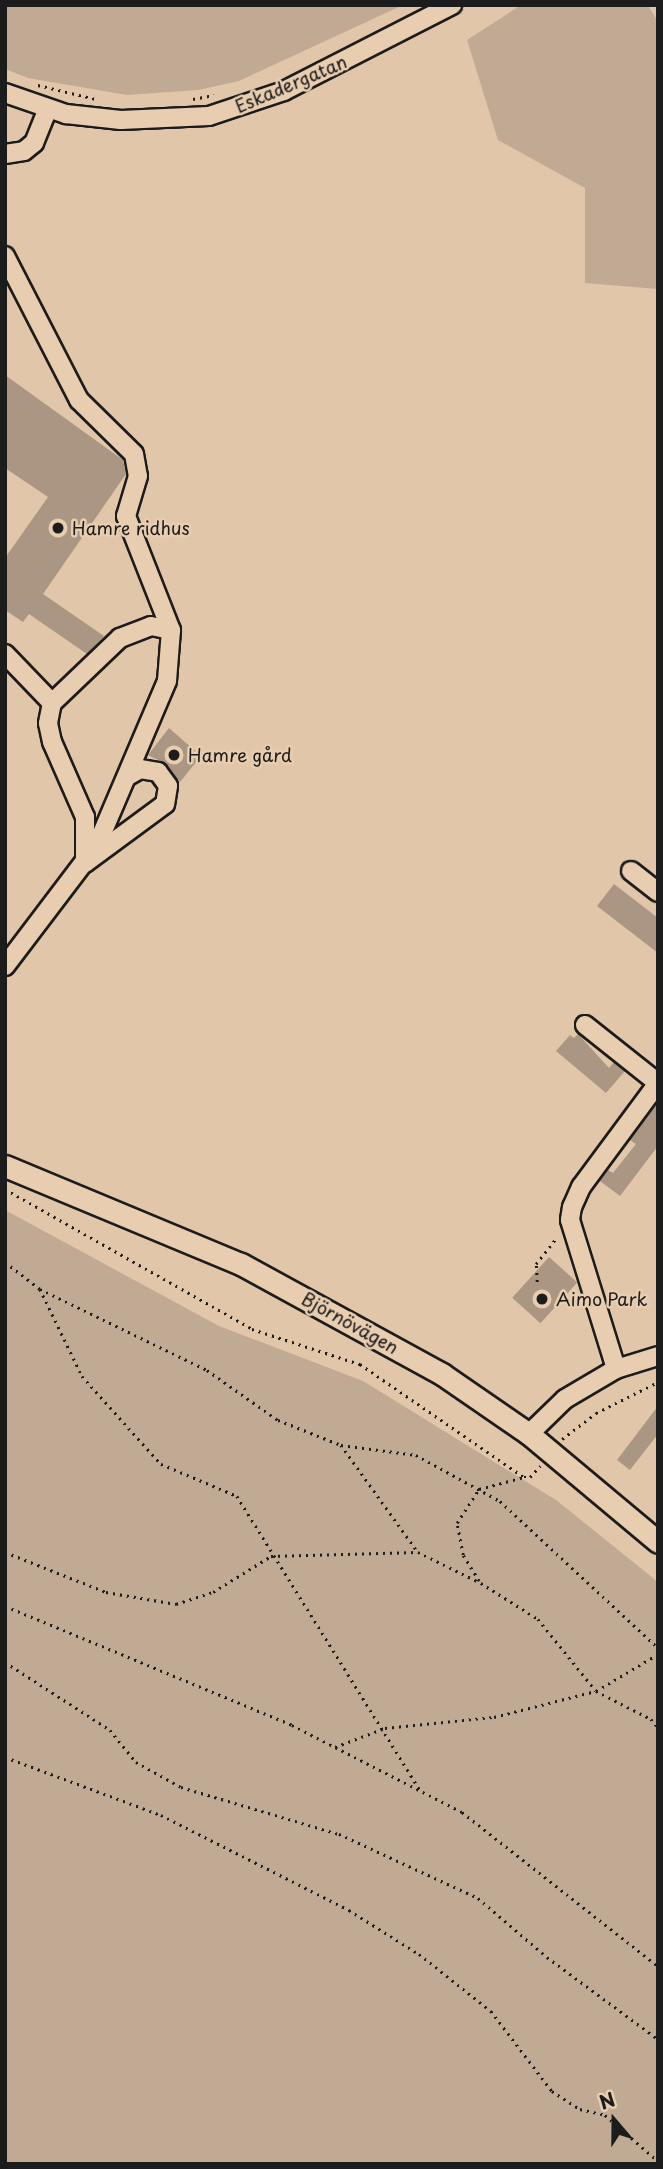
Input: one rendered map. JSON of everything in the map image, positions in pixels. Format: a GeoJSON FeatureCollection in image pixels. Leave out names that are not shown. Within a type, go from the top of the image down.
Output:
{"type":"FeatureCollection","features":[{"type":"Feature","properties":{"kind":"main road","name":"Björnövägen"},"geometry":{"type":"LineString","coordinates":[[5,1166],[241,1264],[442,1374],[529,1434],[658,1542]]}},
{"type":"Feature","properties":{"kind":"street","name":"Eskadergatan"},"geometry":{"type":"LineString","coordinates":[[5,93],[48,108],[121,120],[209,116],[284,90],[446,7]]}},
{"type":"Feature","properties":{"kind":"street"},"geometry":{"type":"LineString","coordinates":[[5,154],[24,151],[34,143],[48,108]]}},
{"type":"Feature","properties":{"kind":"street"},"geometry":{"type":"LineString","coordinates":[[5,256],[79,400],[135,454],[138,476],[126,516],[172,630],[167,681],[128,776],[85,863],[5,966]]}},
{"type":"Feature","properties":{"kind":"street"},"geometry":{"type":"LineString","coordinates":[[52,703],[120,638],[151,626],[172,630]]}},
{"type":"Feature","properties":{"kind":"street"},"geometry":{"type":"LineString","coordinates":[[5,654],[52,703],[52,742],[85,817],[85,863]]}},
{"type":"Feature","properties":{"kind":"street"},"geometry":{"type":"LineString","coordinates":[[85,863],[165,803],[168,786],[158,772],[140,769],[128,776]]}},
{"type":"Feature","properties":{"kind":"street"},"geometry":{"type":"LineString","coordinates":[[631,872],[658,892]]}},
{"type":"Feature","properties":{"kind":"street"},"geometry":{"type":"LineString","coordinates":[[585,1025],[658,1083],[575,1195],[570,1220],[616,1369]]}},
{"type":"Feature","properties":{"kind":"street"},"geometry":{"type":"LineString","coordinates":[[529,1434],[565,1399],[616,1369],[658,1356]]}},
{"type":"Feature","properties":{"kind":"path"},"geometry":{"type":"LineString","coordinates":[[29,84],[61,87],[101,99]]}},
{"type":"Feature","properties":{"kind":"path"},"geometry":{"type":"LineString","coordinates":[[185,100],[224,93]]}},
{"type":"Feature","properties":{"kind":"path"},"geometry":{"type":"LineString","coordinates":[[5,1189],[252,1329],[360,1364],[524,1477]]}},
{"type":"Feature","properties":{"kind":"path"},"geometry":{"type":"LineString","coordinates":[[537,1282],[536,1264],[570,1220]]}},
{"type":"Feature","properties":{"kind":"path"},"geometry":{"type":"LineString","coordinates":[[5,1262],[40,1289],[207,1370],[278,1420],[341,1445],[416,1455],[500,1501],[658,1648]]}},
{"type":"Feature","properties":{"kind":"path"},"geometry":{"type":"LineString","coordinates":[[40,1289],[82,1376],[161,1464],[237,1496],[271,1556],[385,1728],[420,1790]]}},
{"type":"Feature","properties":{"kind":"path"},"geometry":{"type":"LineString","coordinates":[[481,1583],[463,1555],[457,1522],[479,1489],[530,1477],[569,1431],[596,1413],[658,1382]]}},
{"type":"Feature","properties":{"kind":"path"},"geometry":{"type":"LineString","coordinates":[[341,1445],[418,1552]]}},
{"type":"Feature","properties":{"kind":"path"},"geometry":{"type":"LineString","coordinates":[[5,1552],[106,1592],[176,1604],[213,1592],[271,1556],[418,1552],[481,1583],[537,1619],[596,1691],[651,1719],[658,1727]]}},
{"type":"Feature","properties":{"kind":"path"},"geometry":{"type":"LineString","coordinates":[[5,1606],[335,1747],[462,1812],[658,1966]]}},
{"type":"Feature","properties":{"kind":"path"},"geometry":{"type":"LineString","coordinates":[[335,1747],[385,1728],[494,1717],[596,1691],[658,1654]]}},
{"type":"Feature","properties":{"kind":"path"},"geometry":{"type":"LineString","coordinates":[[5,1662],[110,1730],[136,1762],[181,1787],[339,1834],[478,1898],[547,1957],[658,2039]]}},
{"type":"Feature","properties":{"kind":"path"},"geometry":{"type":"LineString","coordinates":[[5,1757],[161,1815],[349,1910],[419,1954],[461,1992],[491,2011],[552,2091],[580,2109],[605,2115],[658,2161]]}},
{"type":"Feature","properties":{"kind":"shaded area"},"geometry":{"type":"Polygon","coordinates":[[[5,5],[403,5],[239,81],[198,90],[127,95],[28,78],[5,69],[5,5]]]}},
{"type":"Feature","properties":{"kind":"shaded area"},"geometry":{"type":"Polygon","coordinates":[[[521,5],[648,5],[658,22],[658,289],[585,283],[585,188],[498,140],[467,40],[521,5]]]}},
{"type":"Feature","properties":{"kind":"shaded area"},"geometry":{"type":"Polygon","coordinates":[[[5,1210],[219,1326],[363,1381],[556,1500],[658,1582],[658,2164],[5,2164],[5,1210]]]}},
{"type":"Feature","properties":{"kind":"building","name":"Hamre ridhus"},"geometry":{"type":"Polygon","coordinates":[[[5,375],[123,460],[126,474],[43,594],[104,636],[87,654],[29,614],[23,622],[5,610],[5,558],[48,497],[5,468],[5,375]]]}},
{"type":"Feature","properties":{"kind":"building","name":"Hamre gård"},"geometry":{"type":"Polygon","coordinates":[[[169,728],[201,756],[180,782],[164,763],[148,755],[169,728]]]}},
{"type":"Feature","properties":{"kind":"building"},"geometry":{"type":"Polygon","coordinates":[[[614,884],[658,918],[658,953],[597,906],[614,884]]]}},
{"type":"Feature","properties":{"kind":"building"},"geometry":{"type":"Polygon","coordinates":[[[578,1034],[609,1068],[614,1062],[625,1071],[606,1093],[556,1051],[570,1035],[574,1038],[578,1034]]]}},
{"type":"Feature","properties":{"kind":"building"},"geometry":{"type":"Polygon","coordinates":[[[658,1103],[658,1146],[620,1196],[600,1181],[608,1170],[613,1173],[636,1144],[630,1140],[658,1103]]]}},
{"type":"Feature","properties":{"kind":"building"},"geometry":{"type":"Polygon","coordinates":[[[549,1257],[577,1282],[540,1323],[512,1298],[549,1257]]]}},
{"type":"Feature","properties":{"kind":"building"},"geometry":{"type":"Polygon","coordinates":[[[658,1406],[658,1434],[630,1470],[617,1460],[658,1406]]]}},
{"type":"Feature","properties":{"kind":"place","name":"Hamre ridhus"},"geometry":{"type":"Point","coordinates":[58,528]}},
{"type":"Feature","properties":{"kind":"place","name":"Hamre gård"},"geometry":{"type":"Point","coordinates":[174,755]}},
{"type":"Feature","properties":{"kind":"place","name":"Aimo Park"},"geometry":{"type":"Point","coordinates":[542,1299]}}]}
